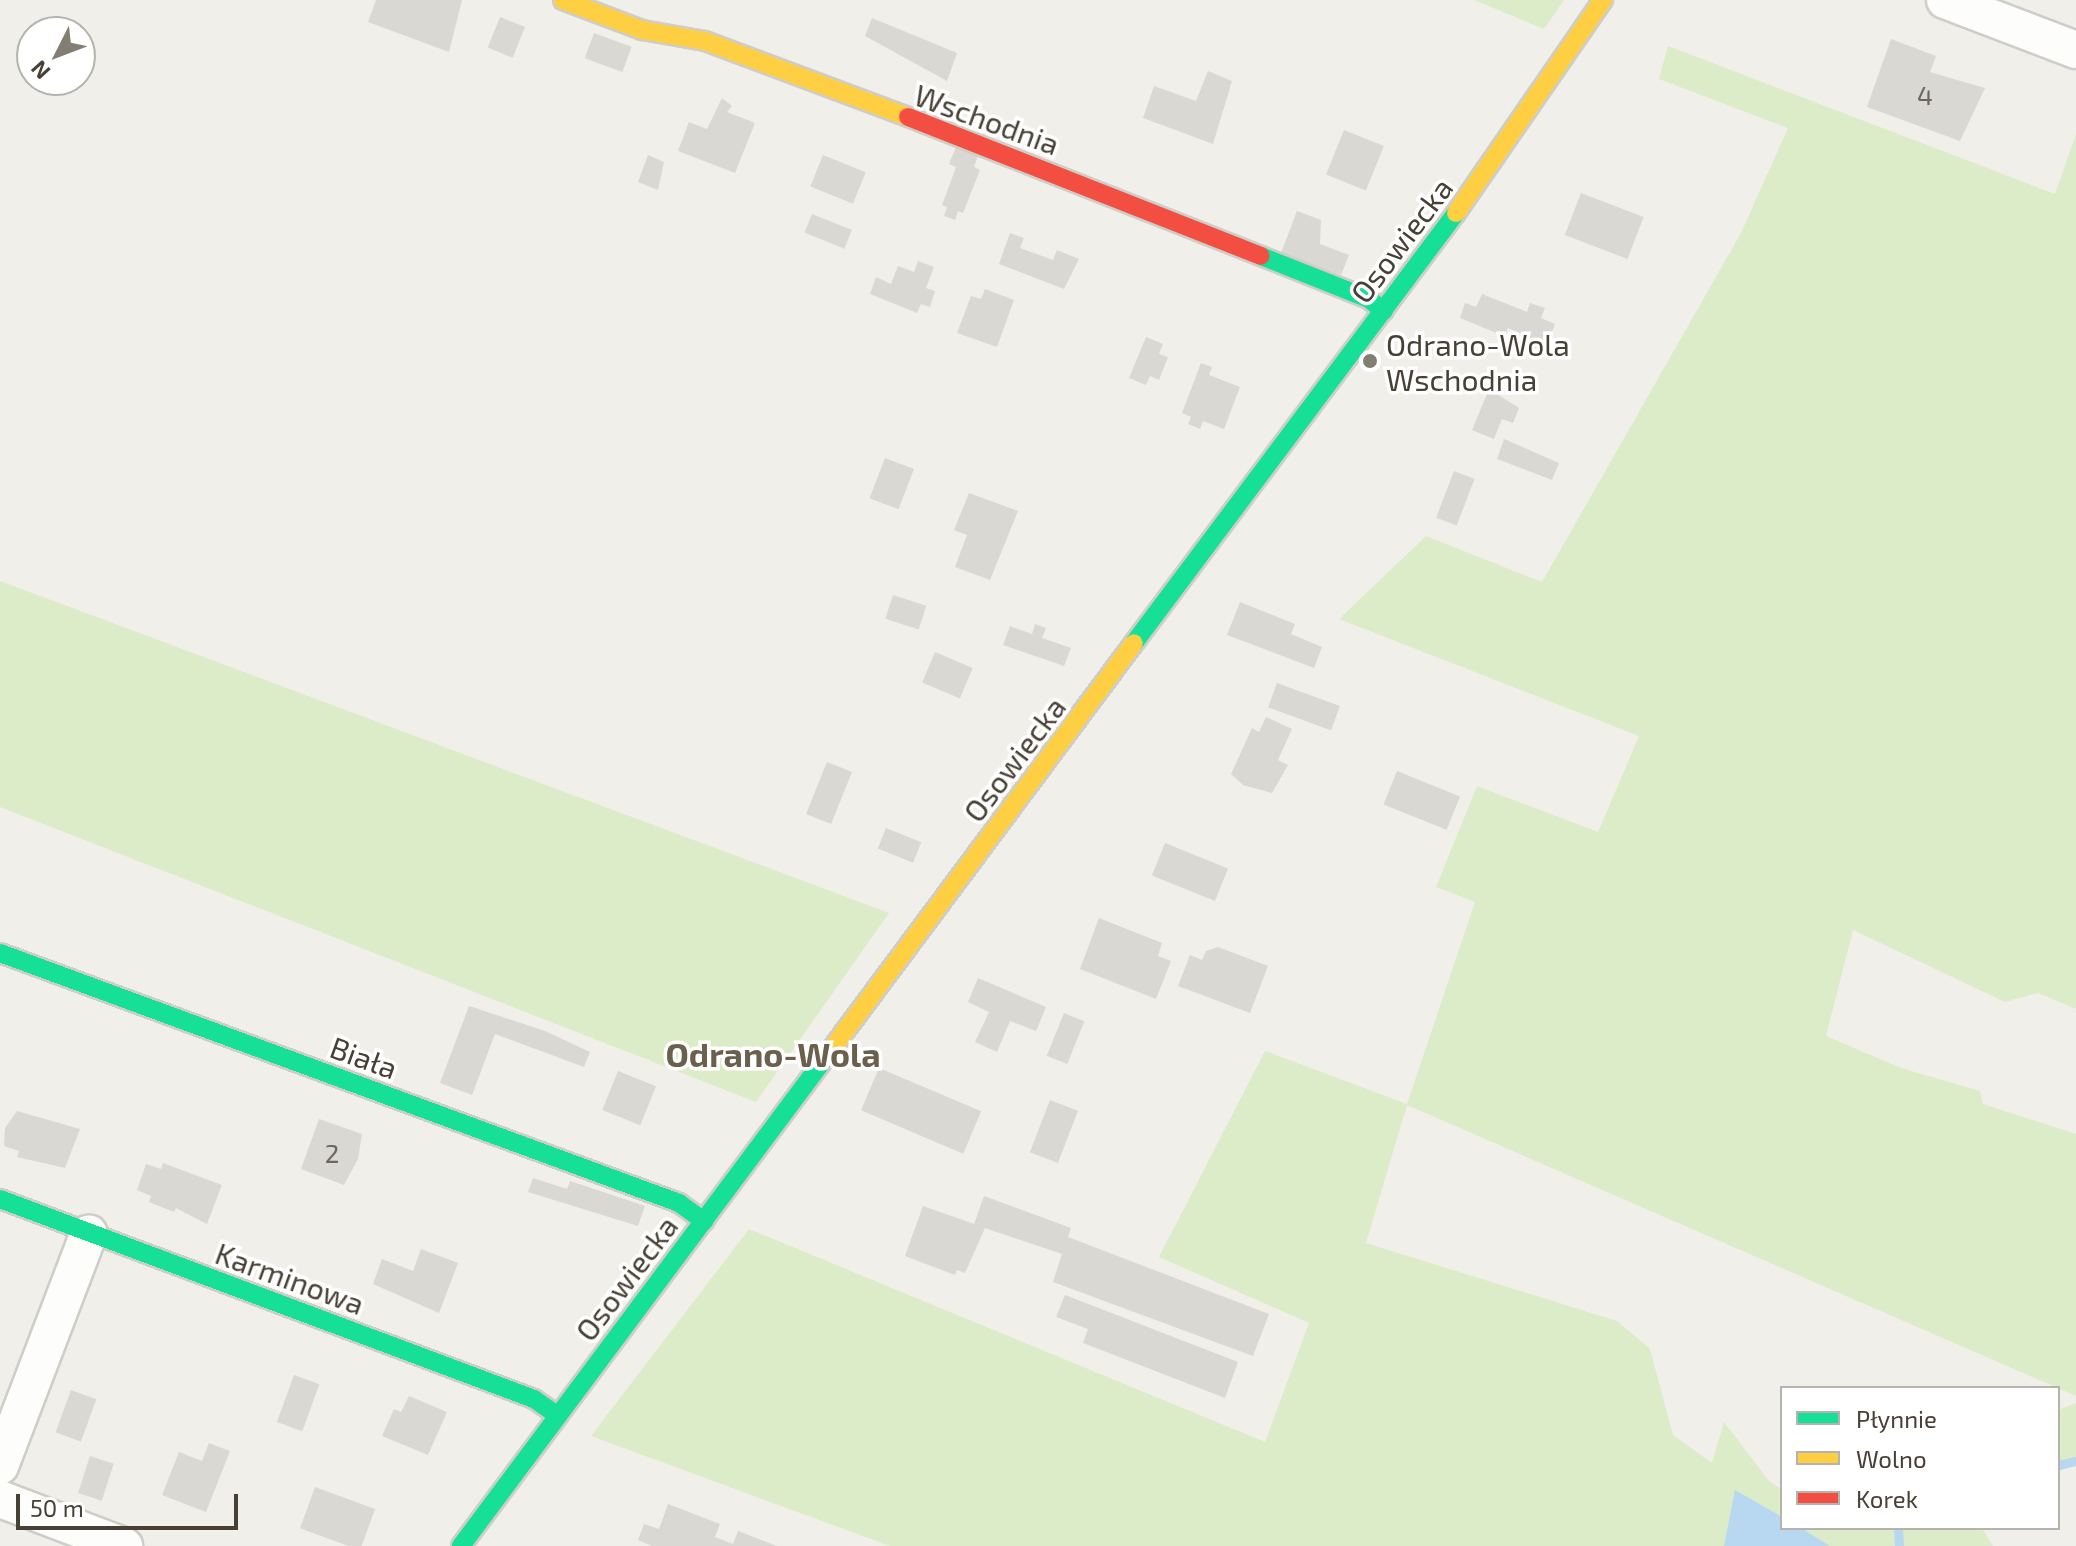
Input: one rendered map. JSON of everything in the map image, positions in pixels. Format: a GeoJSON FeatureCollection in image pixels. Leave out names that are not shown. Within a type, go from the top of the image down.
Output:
{"type":"FeatureCollection","features":[{"type":"Feature","properties":{"kind":"street","name":"Wschodnia"},"geometry":{"type":"LineString","coordinates":[[563,0],[642,30],[705,41],[965,138],[1369,299],[1384,311]]}},
{"type":"Feature","properties":{"kind":"street","name":"Osowiecka"},"geometry":{"type":"LineString","coordinates":[[461,1546],[1384,311],[1603,0]]}},
{"type":"Feature","properties":{"kind":"street"},"geometry":{"type":"LineString","coordinates":[[1945,0],[2076,50]]}},
{"type":"Feature","properties":{"kind":"street","name":"Biała"},"geometry":{"type":"LineString","coordinates":[[0,953],[679,1203],[704,1221]]}},
{"type":"Feature","properties":{"kind":"street","name":"Karminowa"},"geometry":{"type":"LineString","coordinates":[[0,1199],[534,1399],[558,1416]]}},
{"type":"Feature","properties":{"kind":"street"},"geometry":{"type":"LineString","coordinates":[[0,1466],[89,1233]]}},
{"type":"Feature","properties":{"kind":"street"},"geometry":{"type":"LineString","coordinates":[[0,1499],[124,1546]]}},
{"type":"Feature","properties":{"kind":"green space"},"geometry":{"type":"Polygon","coordinates":[[[1474,0],[1564,0],[1544,29],[1474,0]]]}},
{"type":"Feature","properties":{"kind":"green space"},"geometry":{"type":"Polygon","coordinates":[[[1668,46],[2055,194],[2076,134],[2076,1009],[2038,993],[2005,1002],[1853,930],[1826,1036],[1901,1068],[1980,1091],[1983,1104],[2076,1134],[2076,1396],[2060,1389],[2060,1386],[2053,1386],[1407,1105],[1366,1243],[1617,1321],[1650,1349],[1673,1435],[1712,1463],[1724,1422],[1769,1481],[1780,1489],[1780,1530],[1983,1530],[1993,1546],[890,1546],[591,1436],[749,1229],[1265,1442],[1309,1323],[1159,1257],[1265,1051],[1407,1104],[1475,902],[1436,887],[1477,786],[1598,832],[1639,736],[1339,619],[1426,536],[1542,582],[1741,233],[1788,128],[1659,79],[1668,46]]]}},
{"type":"Feature","properties":{"kind":"green space"},"geometry":{"type":"Polygon","coordinates":[[[0,581],[889,913],[756,1102],[0,807],[0,581]]]}},
{"type":"Feature","properties":{"kind":"green space"},"geometry":{"type":"Polygon","coordinates":[[[2076,1403],[2076,1464],[2060,1470],[2060,1409],[2076,1403]]]}},
{"type":"Feature","properties":{"kind":"water"},"geometry":{"type":"Polygon","coordinates":[[[1735,1490],[1780,1516],[1780,1530],[1804,1530],[1830,1546],[1724,1546],[1735,1490]]]}},
{"type":"Feature","properties":{"kind":"building"},"geometry":{"type":"Polygon","coordinates":[[[376,0],[462,0],[449,52],[368,22],[376,0]]]}},
{"type":"Feature","properties":{"kind":"building"},"geometry":{"type":"Polygon","coordinates":[[[500,17],[525,27],[513,58],[488,48],[500,17]]]}},
{"type":"Feature","properties":{"kind":"building"},"geometry":{"type":"Polygon","coordinates":[[[872,18],[957,53],[947,81],[865,36],[872,18]]]}},
{"type":"Feature","properties":{"kind":"building"},"geometry":{"type":"Polygon","coordinates":[[[594,33],[632,47],[622,72],[585,58],[594,33]]]}},
{"type":"Feature","properties":{"kind":"building"},"geometry":{"type":"Polygon","coordinates":[[[1891,39],[1936,56],[1930,72],[1985,88],[1960,141],[1867,107],[1891,39]]]}},
{"type":"Feature","properties":{"kind":"building"},"geometry":{"type":"Polygon","coordinates":[[[1208,71],[1232,81],[1213,144],[1143,118],[1154,86],[1196,101],[1208,71]]]}},
{"type":"Feature","properties":{"kind":"building"},"geometry":{"type":"Polygon","coordinates":[[[722,98],[732,106],[727,112],[755,123],[735,173],[678,151],[689,122],[707,129],[722,98]]]}},
{"type":"Feature","properties":{"kind":"building"},"geometry":{"type":"Polygon","coordinates":[[[1344,130],[1384,146],[1366,191],[1326,175],[1344,130]]]}},
{"type":"Feature","properties":{"kind":"building"},"geometry":{"type":"Polygon","coordinates":[[[956,147],[978,156],[974,167],[980,170],[963,213],[958,211],[955,220],[944,216],[947,207],[942,205],[956,167],[949,164],[956,147]]]}},
{"type":"Feature","properties":{"kind":"building"},"geometry":{"type":"Polygon","coordinates":[[[648,155],[664,162],[658,190],[638,182],[648,155]]]}},
{"type":"Feature","properties":{"kind":"building"},"geometry":{"type":"Polygon","coordinates":[[[823,155],[866,172],[853,204],[810,187],[823,155]]]}},
{"type":"Feature","properties":{"kind":"building"},"geometry":{"type":"Polygon","coordinates":[[[1581,193],[1644,217],[1627,259],[1565,235],[1581,193]]]}},
{"type":"Feature","properties":{"kind":"building"},"geometry":{"type":"Polygon","coordinates":[[[1297,211],[1321,220],[1320,244],[1349,255],[1341,275],[1281,253],[1297,211]]]}},
{"type":"Feature","properties":{"kind":"building"},"geometry":{"type":"Polygon","coordinates":[[[812,214],[852,230],[844,249],[805,233],[812,214]]]}},
{"type":"Feature","properties":{"kind":"building"},"geometry":{"type":"Polygon","coordinates":[[[1010,233],[1024,238],[1020,248],[1053,260],[1057,250],[1079,259],[1064,289],[999,264],[1010,233]]]}},
{"type":"Feature","properties":{"kind":"building"},"geometry":{"type":"Polygon","coordinates":[[[918,261],[934,267],[926,288],[935,291],[930,307],[921,304],[917,313],[870,294],[876,277],[891,284],[898,266],[914,272],[918,261]]]}},
{"type":"Feature","properties":{"kind":"building"},"geometry":{"type":"Polygon","coordinates":[[[985,289],[1014,300],[997,347],[957,333],[971,296],[981,299],[985,289]]]}},
{"type":"Feature","properties":{"kind":"building"},"geometry":{"type":"Polygon","coordinates":[[[1482,294],[1527,312],[1530,303],[1545,308],[1541,318],[1555,324],[1544,352],[1531,346],[1533,339],[1508,328],[1504,336],[1460,318],[1465,303],[1476,307],[1482,294]]]}},
{"type":"Feature","properties":{"kind":"building"},"geometry":{"type":"Polygon","coordinates":[[[1146,337],[1163,344],[1159,354],[1168,357],[1159,380],[1150,376],[1146,385],[1129,378],[1146,337]]]}},
{"type":"Feature","properties":{"kind":"building"},"geometry":{"type":"Polygon","coordinates":[[[1201,363],[1212,367],[1209,375],[1240,387],[1224,429],[1203,421],[1200,429],[1188,424],[1191,417],[1182,413],[1201,363]]]}},
{"type":"Feature","properties":{"kind":"building"},"geometry":{"type":"Polygon","coordinates":[[[1489,389],[1519,408],[1513,423],[1502,419],[1494,439],[1472,430],[1489,389]]]}},
{"type":"Feature","properties":{"kind":"building"},"geometry":{"type":"Polygon","coordinates":[[[1504,439],[1559,463],[1552,480],[1497,459],[1504,439]]]}},
{"type":"Feature","properties":{"kind":"building"},"geometry":{"type":"Polygon","coordinates":[[[885,458],[914,469],[899,509],[870,498],[885,458]]]}},
{"type":"Feature","properties":{"kind":"building"},"geometry":{"type":"Polygon","coordinates":[[[1454,471],[1475,479],[1457,526],[1436,518],[1454,471]]]}},
{"type":"Feature","properties":{"kind":"building"},"geometry":{"type":"Polygon","coordinates":[[[969,493],[1018,511],[990,580],[955,567],[967,535],[954,530],[969,493]]]}},
{"type":"Feature","properties":{"kind":"building"},"geometry":{"type":"Polygon","coordinates":[[[893,595],[926,606],[919,630],[885,619],[893,595]]]}},
{"type":"Feature","properties":{"kind":"building"},"geometry":{"type":"Polygon","coordinates":[[[1240,602],[1295,624],[1291,634],[1322,647],[1314,668],[1227,635],[1240,602]]]}},
{"type":"Feature","properties":{"kind":"building"},"geometry":{"type":"Polygon","coordinates":[[[1035,624],[1046,628],[1042,638],[1071,648],[1064,666],[1003,645],[1010,626],[1032,634],[1035,624]]]}},
{"type":"Feature","properties":{"kind":"building"},"geometry":{"type":"Polygon","coordinates":[[[935,652],[973,668],[960,698],[922,682],[935,652]]]}},
{"type":"Feature","properties":{"kind":"building"},"geometry":{"type":"Polygon","coordinates":[[[1277,683],[1340,706],[1331,730],[1268,707],[1277,683]]]}},
{"type":"Feature","properties":{"kind":"building"},"geometry":{"type":"Polygon","coordinates":[[[1266,717],[1292,729],[1278,760],[1288,765],[1272,793],[1243,785],[1231,774],[1252,728],[1259,732],[1266,717]]]}},
{"type":"Feature","properties":{"kind":"building"},"geometry":{"type":"Polygon","coordinates":[[[827,762],[852,772],[831,824],[806,814],[827,762]]]}},
{"type":"Feature","properties":{"kind":"building"},"geometry":{"type":"Polygon","coordinates":[[[1397,771],[1460,796],[1447,830],[1384,804],[1397,771]]]}},
{"type":"Feature","properties":{"kind":"building"},"geometry":{"type":"Polygon","coordinates":[[[886,828],[921,842],[913,863],[878,848],[886,828]]]}},
{"type":"Feature","properties":{"kind":"building"},"geometry":{"type":"Polygon","coordinates":[[[1165,843],[1228,868],[1215,901],[1152,875],[1165,843]]]}},
{"type":"Feature","properties":{"kind":"building"},"geometry":{"type":"Polygon","coordinates":[[[1099,918],[1162,943],[1158,956],[1171,961],[1156,999],[1080,969],[1099,918]]]}},
{"type":"Feature","properties":{"kind":"building"},"geometry":{"type":"Polygon","coordinates":[[[1218,947],[1268,966],[1250,1013],[1178,986],[1190,955],[1202,960],[1206,951],[1218,947]]]}},
{"type":"Feature","properties":{"kind":"building"},"geometry":{"type":"Polygon","coordinates":[[[978,978],[1046,1007],[1036,1031],[1010,1021],[997,1052],[975,1042],[989,1012],[968,1002],[978,978]]]}},
{"type":"Feature","properties":{"kind":"building"},"geometry":{"type":"Polygon","coordinates":[[[469,1006],[545,1031],[590,1052],[584,1067],[495,1034],[472,1095],[440,1083],[469,1006]]]}},
{"type":"Feature","properties":{"kind":"building"},"geometry":{"type":"Polygon","coordinates":[[[1064,1013],[1084,1021],[1067,1064],[1047,1056],[1064,1013]]]}},
{"type":"Feature","properties":{"kind":"building"},"geometry":{"type":"Polygon","coordinates":[[[879,1068],[981,1111],[963,1154],[861,1110],[879,1068]]]}},
{"type":"Feature","properties":{"kind":"building"},"geometry":{"type":"Polygon","coordinates":[[[618,1071],[656,1086],[640,1125],[602,1110],[618,1071]]]}},
{"type":"Feature","properties":{"kind":"building"},"geometry":{"type":"Polygon","coordinates":[[[1050,1100],[1078,1111],[1058,1163],[1030,1152],[1050,1100]]]}},
{"type":"Feature","properties":{"kind":"building"},"geometry":{"type":"Polygon","coordinates":[[[17,1111],[80,1129],[65,1168],[17,1157],[19,1151],[4,1146],[5,1128],[17,1111]]]}},
{"type":"Feature","properties":{"kind":"building"},"geometry":{"type":"Polygon","coordinates":[[[319,1119],[362,1134],[358,1159],[344,1185],[301,1169],[319,1119]]]}},
{"type":"Feature","properties":{"kind":"building"},"geometry":{"type":"Polygon","coordinates":[[[163,1163],[222,1185],[207,1224],[176,1208],[174,1212],[149,1202],[151,1196],[137,1190],[146,1164],[161,1169],[163,1163]]]}},
{"type":"Feature","properties":{"kind":"building"},"geometry":{"type":"Polygon","coordinates":[[[533,1178],[567,1189],[570,1181],[645,1206],[638,1226],[528,1192],[533,1178]]]}},
{"type":"Feature","properties":{"kind":"building"},"geometry":{"type":"Polygon","coordinates":[[[984,1196],[1071,1228],[1068,1237],[1269,1314],[1253,1356],[1053,1282],[1062,1254],[985,1228],[965,1273],[957,1270],[955,1275],[905,1256],[923,1206],[974,1224],[984,1196]]]}},
{"type":"Feature","properties":{"kind":"building"},"geometry":{"type":"Polygon","coordinates":[[[421,1249],[458,1263],[439,1313],[373,1284],[382,1259],[413,1271],[421,1249]]]}},
{"type":"Feature","properties":{"kind":"building"},"geometry":{"type":"Polygon","coordinates":[[[1065,1295],[1238,1362],[1225,1398],[1083,1343],[1088,1329],[1056,1317],[1065,1295]]]}},
{"type":"Feature","properties":{"kind":"building"},"geometry":{"type":"Polygon","coordinates":[[[294,1375],[319,1384],[302,1431],[277,1422],[294,1375]]]}},
{"type":"Feature","properties":{"kind":"building"},"geometry":{"type":"Polygon","coordinates":[[[71,1390],[96,1399],[81,1442],[56,1432],[71,1390]]]}},
{"type":"Feature","properties":{"kind":"building"},"geometry":{"type":"Polygon","coordinates":[[[409,1396],[447,1412],[428,1455],[382,1436],[394,1409],[401,1412],[409,1396]]]}},
{"type":"Feature","properties":{"kind":"building"},"geometry":{"type":"Polygon","coordinates":[[[209,1443],[230,1451],[206,1512],[162,1495],[179,1452],[202,1461],[209,1443]]]}},
{"type":"Feature","properties":{"kind":"building"},"geometry":{"type":"Polygon","coordinates":[[[90,1456],[114,1464],[102,1501],[78,1493],[90,1456]]]}},
{"type":"Feature","properties":{"kind":"building"},"geometry":{"type":"Polygon","coordinates":[[[315,1487],[375,1509],[362,1546],[348,1546],[300,1528],[315,1487]]]}},
{"type":"Feature","properties":{"kind":"building"},"geometry":{"type":"Polygon","coordinates":[[[668,1504],[720,1524],[715,1537],[733,1544],[738,1531],[777,1546],[652,1546],[638,1540],[644,1524],[659,1529],[668,1504]]]}},
{"type":"Feature","properties":{"kind":"waterway"},"geometry":{"type":"LineString","coordinates":[[2060,1465],[2076,1461]]}},
{"type":"Feature","properties":{"kind":"waterway"},"geometry":{"type":"LineString","coordinates":[[1898,1530],[1899,1546]]}},
{"type":"Feature","properties":{"kind":"traffic: fast"},"geometry":{"type":"LineString","coordinates":[[1134,643],[1456,213]]}},
{"type":"Feature","properties":{"kind":"traffic: fast"},"geometry":{"type":"LineString","coordinates":[[1261,256],[1369,299],[1384,311]]}},
{"type":"Feature","properties":{"kind":"traffic: fast"},"geometry":{"type":"LineString","coordinates":[[0,953],[679,1203],[704,1221]]}},
{"type":"Feature","properties":{"kind":"traffic: fast"},"geometry":{"type":"LineString","coordinates":[[461,1546],[825,1058]]}},
{"type":"Feature","properties":{"kind":"traffic: fast"},"geometry":{"type":"LineString","coordinates":[[0,1199],[534,1399],[558,1416]]}},
{"type":"Feature","properties":{"kind":"traffic: slow"},"geometry":{"type":"LineString","coordinates":[[563,0],[642,30],[705,41],[908,117]]}},
{"type":"Feature","properties":{"kind":"traffic: slow"},"geometry":{"type":"LineString","coordinates":[[1456,213],[1603,0]]}},
{"type":"Feature","properties":{"kind":"traffic: slow"},"geometry":{"type":"LineString","coordinates":[[825,1058],[1134,643]]}},
{"type":"Feature","properties":{"kind":"traffic: jam"},"geometry":{"type":"LineString","coordinates":[[908,117],[1261,256]]}},
{"type":"Feature","properties":{"kind":"place","name":"Odrano-Wola Wschodnia"},"geometry":{"type":"Point","coordinates":[1370,361]}},
{"type":"Feature","properties":{"kind":"district","name":"Odrano-Wola"},"geometry":{"type":"Point","coordinates":[773,1054]}}]}
